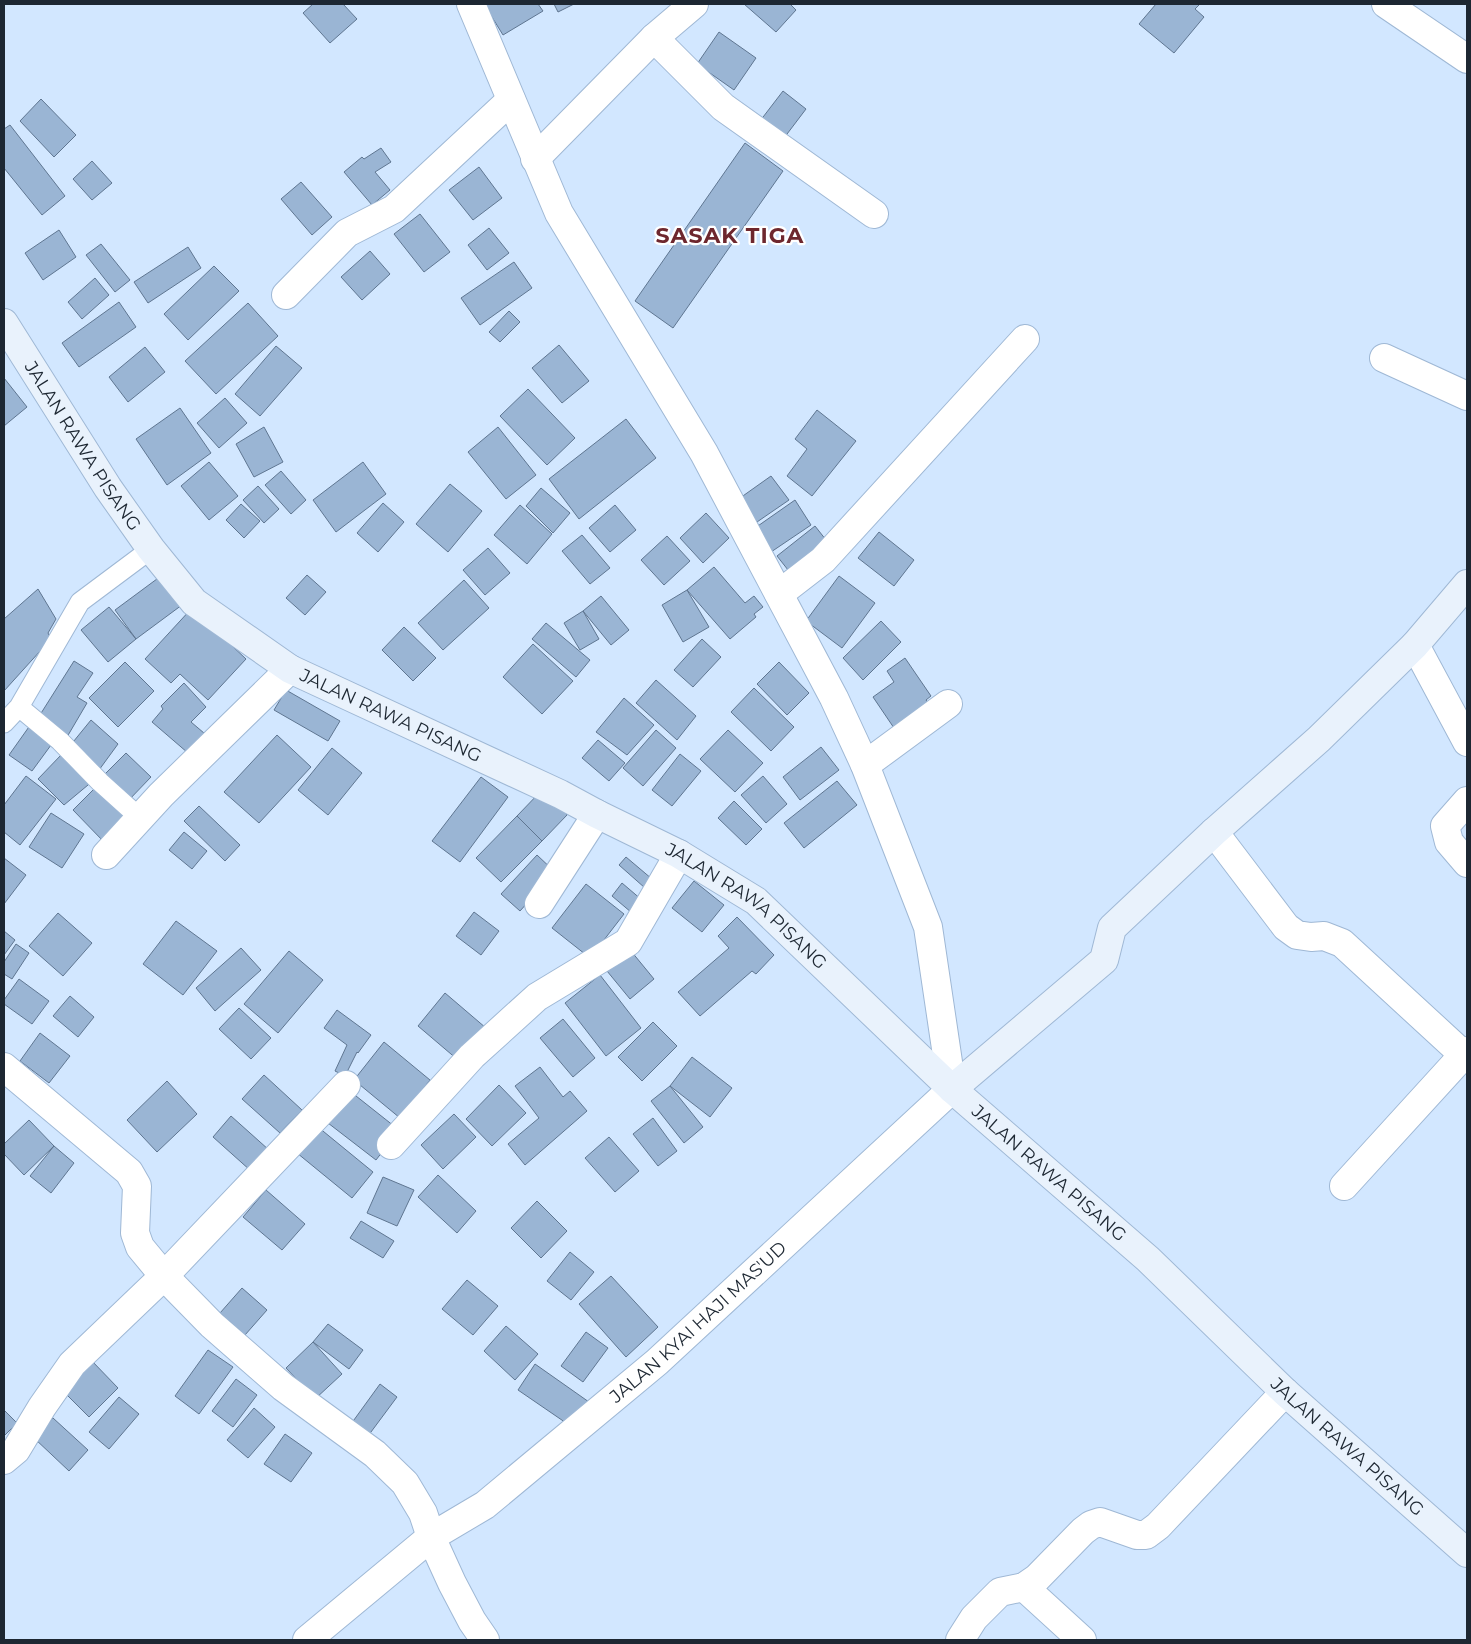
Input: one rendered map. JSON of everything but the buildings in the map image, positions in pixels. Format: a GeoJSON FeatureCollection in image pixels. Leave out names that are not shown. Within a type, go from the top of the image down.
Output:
{"type":"FeatureCollection","features":[{"type":"Feature","properties":{"kind":"street"},"geometry":{"type":"LineString","coordinates":[[471,4],[559,213],[704,453],[834,698],[865,765],[928,927],[952,1089]]}},
{"type":"Feature","properties":{"kind":"street"},"geometry":{"type":"LineString","coordinates":[[535,159],[654,38],[694,4]]}},
{"type":"Feature","properties":{"kind":"street"},"geometry":{"type":"LineString","coordinates":[[1386,4],[1467,59]]}},
{"type":"Feature","properties":{"kind":"street"},"geometry":{"type":"LineString","coordinates":[[654,38],[723,107],[874,214]]}},
{"type":"Feature","properties":{"kind":"street"},"geometry":{"type":"LineString","coordinates":[[286,295],[347,233],[394,209],[511,100]]}},
{"type":"Feature","properties":{"kind":"street","name":"JALAN RAWA PISANG"},"geometry":{"type":"LineString","coordinates":[[4,324],[108,488],[151,550],[194,602],[290,668],[542,785],[679,854],[756,901],[952,1089],[1148,1259],[1285,1392],[1467,1554]]}},
{"type":"Feature","properties":{"kind":"street"},"geometry":{"type":"LineString","coordinates":[[778,594],[823,560],[1025,339]]}},
{"type":"Feature","properties":{"kind":"street"},"geometry":{"type":"LineString","coordinates":[[1384,358],[1467,396]]}},
{"type":"Feature","properties":{"kind":"street"},"geometry":{"type":"LineString","coordinates":[[952,1089],[1104,960],[1112,928],[1214,832],[1320,739],[1415,645],[1467,584]]}},
{"type":"Feature","properties":{"kind":"street"},"geometry":{"type":"LineString","coordinates":[[1415,645],[1467,742]]}},
{"type":"Feature","properties":{"kind":"street"},"geometry":{"type":"LineString","coordinates":[[106,856],[161,795],[290,668]]}},
{"type":"Feature","properties":{"kind":"street"},"geometry":{"type":"LineString","coordinates":[[865,765],[948,704]]}},
{"type":"Feature","properties":{"kind":"street"},"geometry":{"type":"LineString","coordinates":[[1467,801],[1445,826],[1449,842],[1467,863]]}},
{"type":"Feature","properties":{"kind":"street"},"geometry":{"type":"LineString","coordinates":[[540,904],[597,814]]}},
{"type":"Feature","properties":{"kind":"street"},"geometry":{"type":"LineString","coordinates":[[1214,832],[1286,927],[1297,935],[1324,936],[1342,943],[1466,1055],[1344,1186]]}},
{"type":"Feature","properties":{"kind":"street"},"geometry":{"type":"LineString","coordinates":[[391,1145],[472,1056],[538,996],[628,942],[679,854]]}},
{"type":"Feature","properties":{"kind":"street"},"geometry":{"type":"LineString","coordinates":[[4,1067],[129,1172],[137,1186],[135,1233],[140,1246],[164,1276],[212,1324],[283,1387],[381,1460],[405,1483],[423,1513],[431,1537],[464,1606],[485,1640]]}},
{"type":"Feature","properties":{"kind":"street"},"geometry":{"type":"LineString","coordinates":[[4,1460],[16,1450],[42,1407],[72,1364],[164,1276],[346,1085]]}},
{"type":"Feature","properties":{"kind":"street","name":"JALAN KYAI HAJI MAS'UD"},"geometry":{"type":"LineString","coordinates":[[307,1640],[431,1537],[485,1505],[657,1362],[952,1089]]}},
{"type":"Feature","properties":{"kind":"street"},"geometry":{"type":"LineString","coordinates":[[960,1640],[974,1618],[1000,1592],[1024,1586],[1036,1578],[1091,1525],[1100,1522],[1137,1535],[1146,1535],[1158,1526],[1285,1392]]}},
{"type":"Feature","properties":{"kind":"street"},"geometry":{"type":"LineString","coordinates":[[1024,1586],[1082,1640]]}},
{"type":"Feature","properties":{"kind":"lane"},"geometry":{"type":"LineString","coordinates":[[4,723],[19,707],[80,602],[151,550]]}},
{"type":"Feature","properties":{"kind":"lane"},"geometry":{"type":"LineString","coordinates":[[19,707],[60,742],[140,818]]}},
{"type":"Feature","properties":{"kind":"district","name":"SASAK TIGA"},"geometry":{"type":"Point","coordinates":[730,235]}}]}
